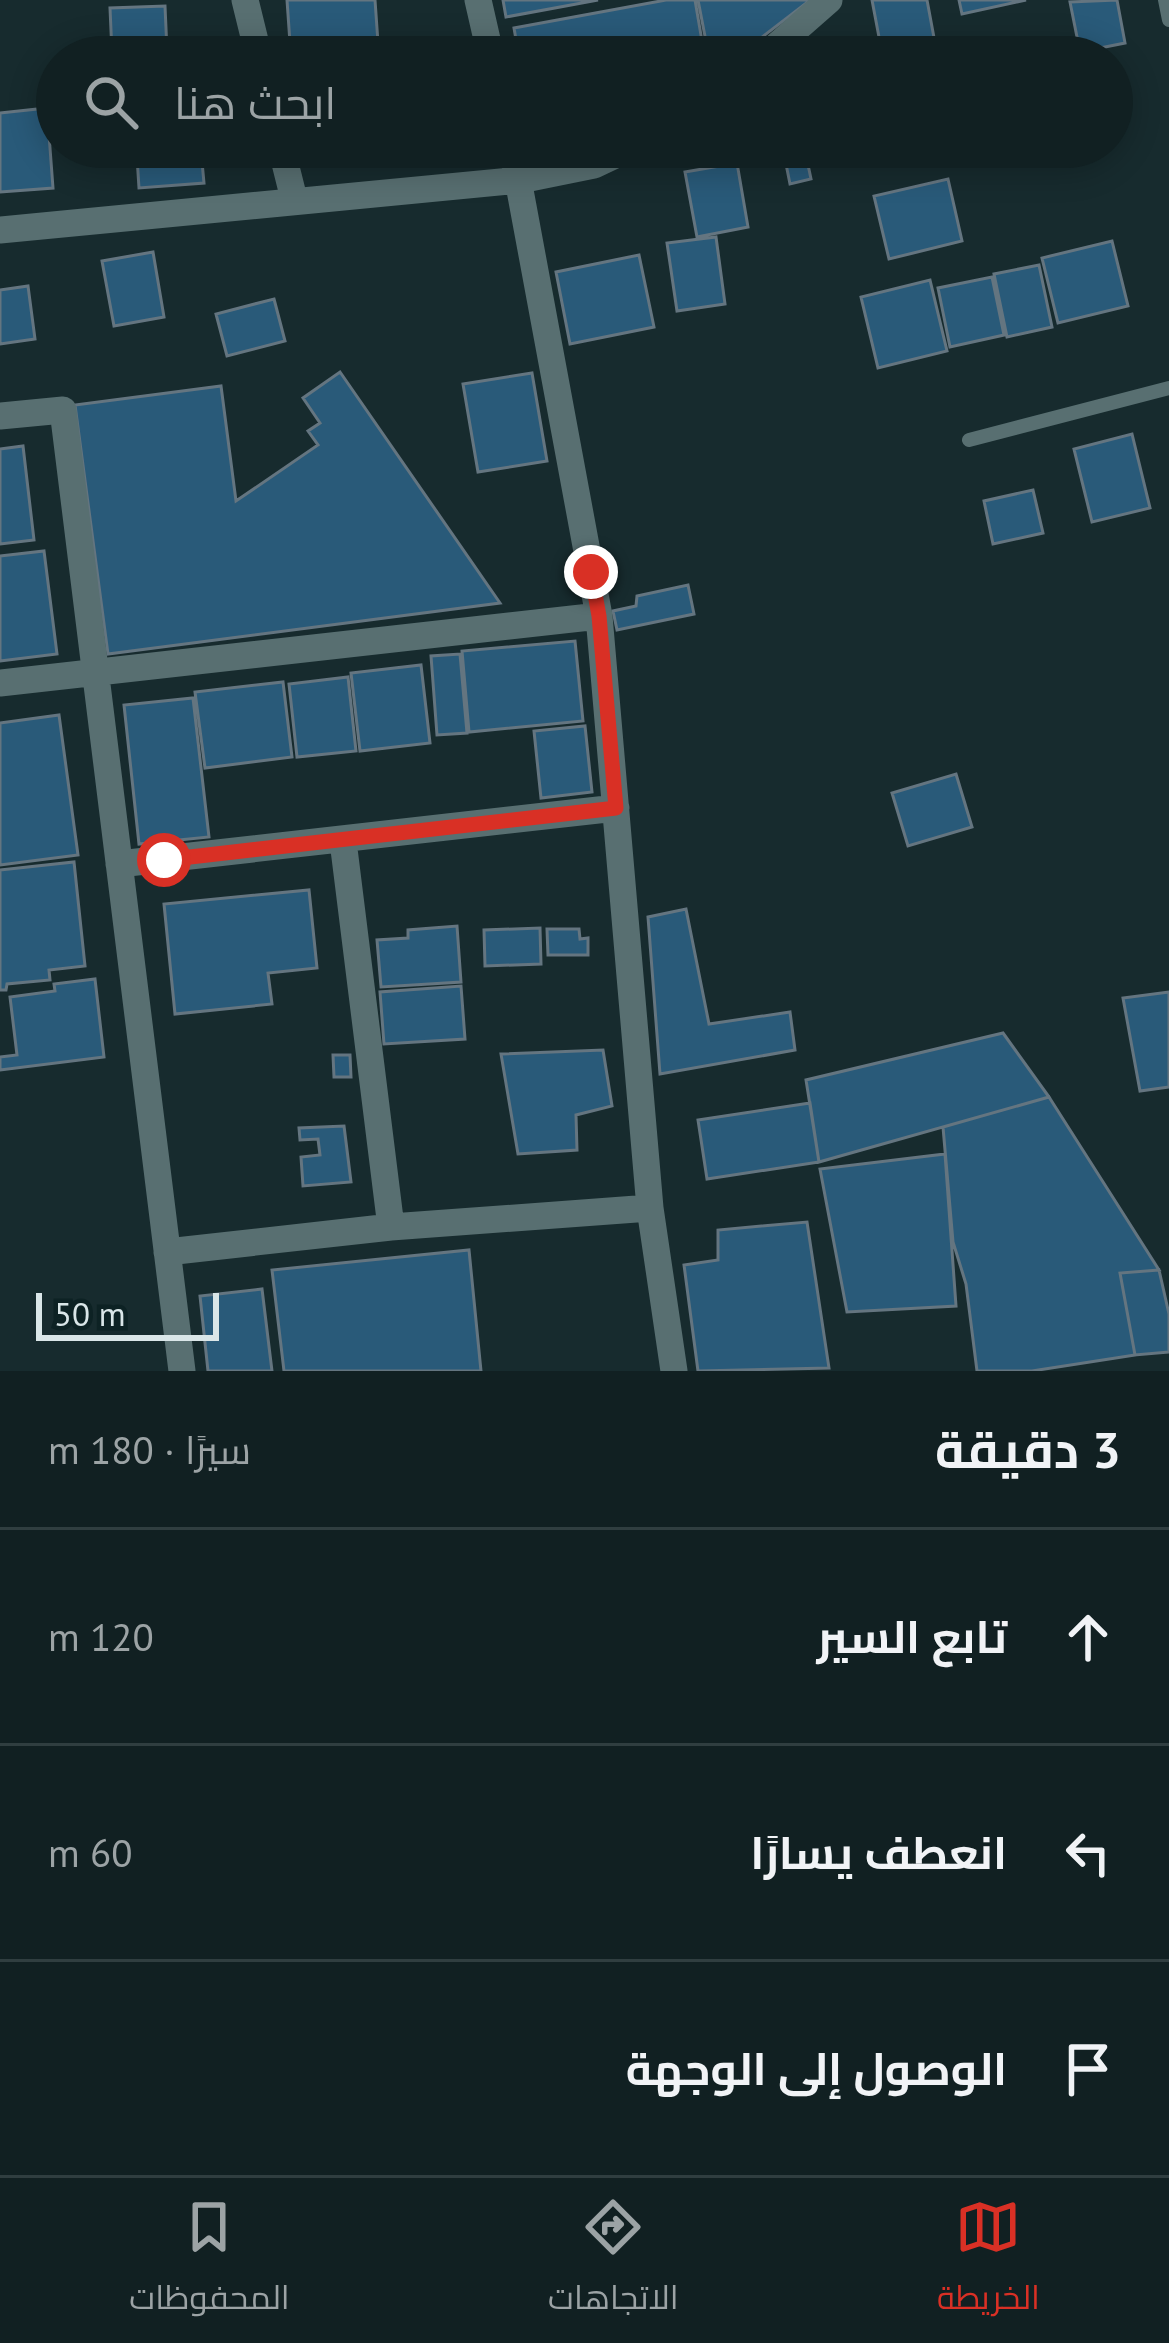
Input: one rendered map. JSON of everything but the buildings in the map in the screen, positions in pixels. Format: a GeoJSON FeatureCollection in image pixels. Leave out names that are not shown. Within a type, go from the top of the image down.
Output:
{"type":"FeatureCollection","features":[{"type":"Feature","properties":{"kind":"street"},"geometry":{"type":"LineString","coordinates":[[245,0],[254,36]]}},
{"type":"Feature","properties":{"kind":"street"},"geometry":{"type":"LineString","coordinates":[[478,0],[486,36]]}},
{"type":"Feature","properties":{"kind":"street"},"geometry":{"type":"LineString","coordinates":[[788,36],[829,0]]}},
{"type":"Feature","properties":{"kind":"street"},"geometry":{"type":"LineString","coordinates":[[286,168],[294,199]]}},
{"type":"Feature","properties":{"kind":"street"},"geometry":{"type":"LineString","coordinates":[[517,168],[599,616],[650,1208],[674,1371]]}},
{"type":"Feature","properties":{"kind":"street"},"geometry":{"type":"LineString","coordinates":[[0,230],[520,180],[579,168]]}},
{"type":"Feature","properties":{"kind":"street"},"geometry":{"type":"LineString","coordinates":[[0,416],[63,410],[182,1371]]}},
{"type":"Feature","properties":{"kind":"street"},"geometry":{"type":"LineString","coordinates":[[0,683],[599,616]]}},
{"type":"Feature","properties":{"kind":"street"},"geometry":{"type":"LineString","coordinates":[[119,865],[616,808]]}},
{"type":"Feature","properties":{"kind":"street"},"geometry":{"type":"LineString","coordinates":[[343,841],[391,1227]]}},
{"type":"Feature","properties":{"kind":"street"},"geometry":{"type":"LineString","coordinates":[[167,1252],[391,1227],[650,1208]]}},
{"type":"Feature","properties":{"kind":"lane"},"geometry":{"type":"LineString","coordinates":[[1165,0],[1169,20]]}},
{"type":"Feature","properties":{"kind":"lane"},"geometry":{"type":"LineString","coordinates":[[969,440],[1169,388]]}},
{"type":"Feature","properties":{"kind":"route"},"geometry":{"type":"LineString","coordinates":[[164,860],[616,808],[591,572]]}}]}
